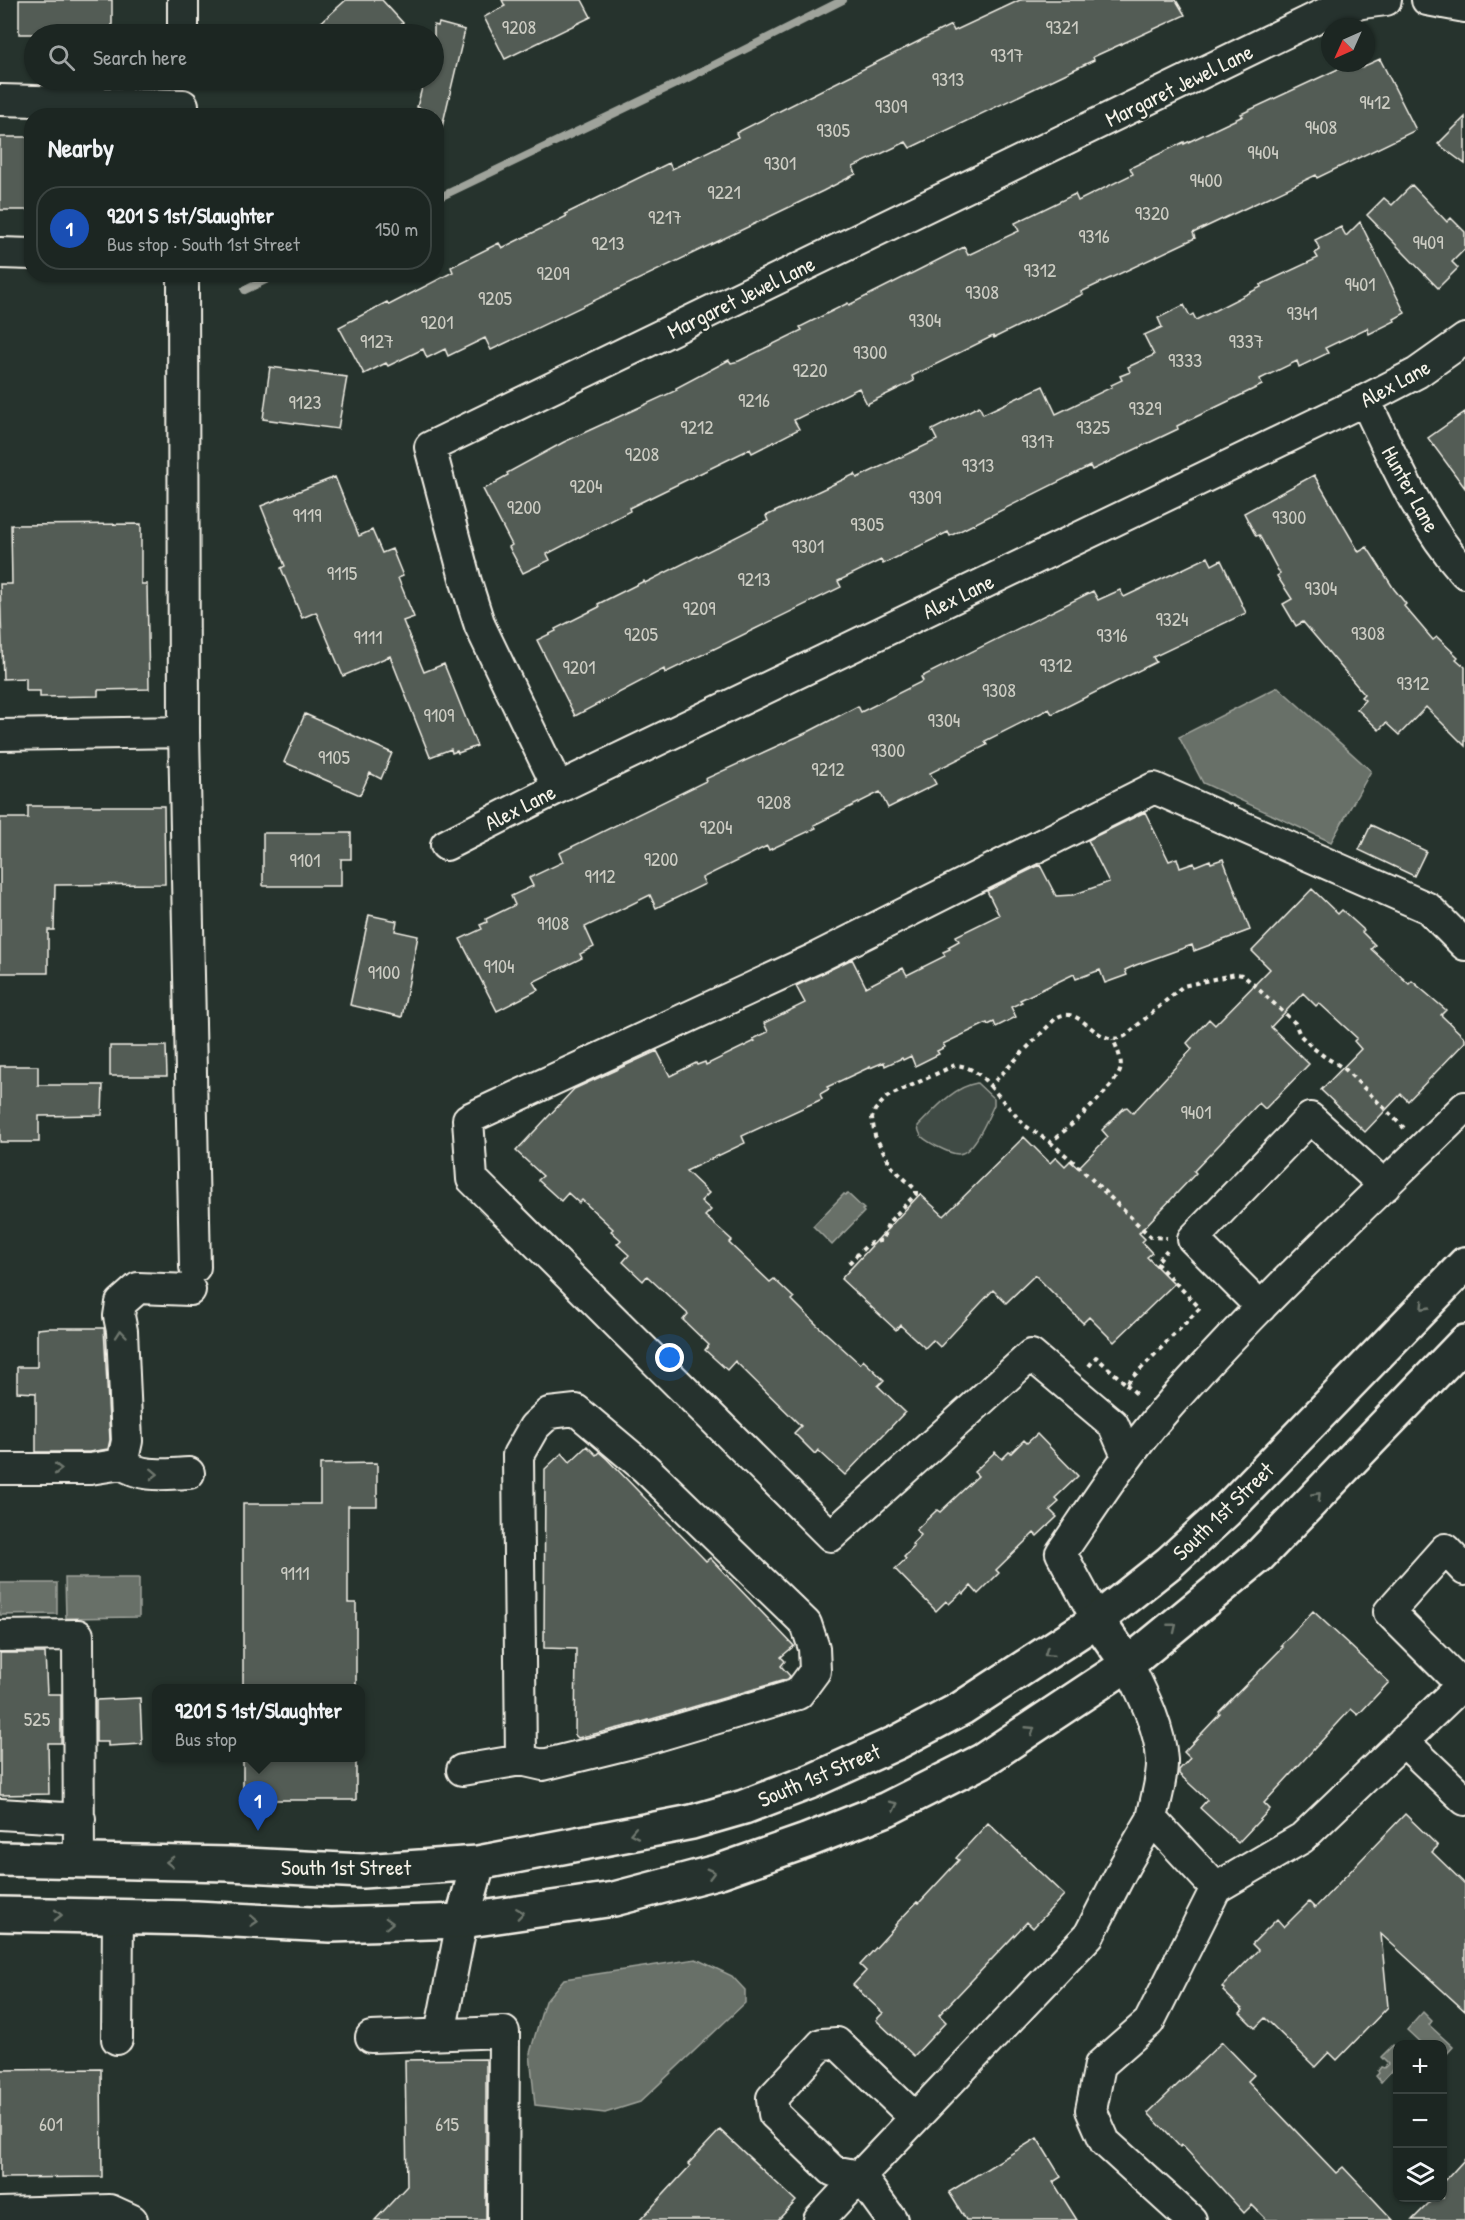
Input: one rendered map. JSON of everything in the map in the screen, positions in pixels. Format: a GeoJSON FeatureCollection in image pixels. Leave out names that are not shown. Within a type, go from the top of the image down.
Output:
{"type":"FeatureCollection","features":[{"type":"Feature","properties":{"kind":"main road","name":"South 1st Street"},"geometry":{"type":"LineString","coordinates":[[0,1859],[229,1864],[362,1871],[478,1863],[692,1822],[744,1807],[812,1781],[898,1742],[962,1708],[1097,1620],[1169,1563],[1226,1511],[1465,1264]]}},
{"type":"Feature","properties":{"kind":"main road"},"geometry":{"type":"LineString","coordinates":[[0,1914],[196,1918],[330,1925],[462,1921],[614,1899],[720,1871],[806,1841],[887,1809],[982,1761],[1128,1664],[1259,1556],[1465,1342]]}},
{"type":"Feature","properties":{"kind":"main road"},"geometry":{"type":"LineString","coordinates":[[1097,1620],[1128,1664]]}},
{"type":"Feature","properties":{"kind":"main road"},"geometry":{"type":"LineString","coordinates":[[462,1921],[478,1863]]}},
{"type":"Feature","properties":{"kind":"street"},"geometry":{"type":"LineString","coordinates":[[183,0],[183,24]]}},
{"type":"Feature","properties":{"kind":"street","name":"Margaret Jewel Lane"},"geometry":{"type":"LineString","coordinates":[[558,788],[480,626],[430,447],[1330,11],[1386,0]]}},
{"type":"Feature","properties":{"kind":"street"},"geometry":{"type":"LineString","coordinates":[[1427,0],[1465,7]]}},
{"type":"Feature","properties":{"kind":"street"},"geometry":{"type":"LineString","coordinates":[[0,100],[183,100]]}},
{"type":"Feature","properties":{"kind":"street"},"geometry":{"type":"LineString","coordinates":[[0,253],[24,254]]}},
{"type":"Feature","properties":{"kind":"street"},"geometry":{"type":"LineString","coordinates":[[122,1464],[127,1441],[122,1331],[119,1316],[121,1303],[138,1288],[192,1278],[184,732],[183,282]]}},
{"type":"Feature","properties":{"kind":"street","name":"Alex Lane"},"geometry":{"type":"LineString","coordinates":[[446,845],[558,788],[1365,400],[1417,373],[1465,339]]}},
{"type":"Feature","properties":{"kind":"street","name":"Hunter Lane"},"geometry":{"type":"LineString","coordinates":[[1365,400],[1420,513],[1446,551],[1465,573]]}},
{"type":"Feature","properties":{"kind":"street"},"geometry":{"type":"LineString","coordinates":[[0,735],[184,732]]}},
{"type":"Feature","properties":{"kind":"street"},"geometry":{"type":"LineString","coordinates":[[1127,1456],[1113,1424],[1030,1355],[831,1536],[472,1179],[468,1119],[814,959],[1154,788],[1428,908],[1465,945]]}},
{"type":"Feature","properties":{"kind":"street"},"geometry":{"type":"LineString","coordinates":[[1097,1620],[1061,1553],[1127,1456],[1165,1410],[1261,1307],[1465,1107]]}},
{"type":"Feature","properties":{"kind":"street"},"geometry":{"type":"LineString","coordinates":[[1261,1307],[1186,1238],[1310,1118],[1384,1186]]}},
{"type":"Feature","properties":{"kind":"street"},"geometry":{"type":"LineString","coordinates":[[462,1770],[521,1760],[543,1765],[640,1741],[798,1694],[815,1671],[814,1648],[806,1624],[645,1468],[576,1410],[549,1413],[534,1427],[518,1455],[521,1760]]}},
{"type":"Feature","properties":{"kind":"street"},"geometry":{"type":"LineString","coordinates":[[0,1469],[90,1469],[122,1464],[135,1472],[152,1475],[189,1473]]}},
{"type":"Feature","properties":{"kind":"street"},"geometry":{"type":"LineString","coordinates":[[1191,2220],[1105,2142],[1091,2110],[1100,2065],[1149,2022],[1216,1888],[1302,1838],[1463,1683],[1389,1612],[1445,1549],[1465,1570]]}},
{"type":"Feature","properties":{"kind":"street"},"geometry":{"type":"LineString","coordinates":[[0,1636],[78,1635],[79,1860]]}},
{"type":"Feature","properties":{"kind":"street"},"geometry":{"type":"LineString","coordinates":[[819,2220],[1089,1935],[1152,1819],[1162,1761],[1156,1734],[1143,1696],[1128,1664]]}},
{"type":"Feature","properties":{"kind":"street"},"geometry":{"type":"LineString","coordinates":[[1403,1741],[1465,1800]]}},
{"type":"Feature","properties":{"kind":"street"},"geometry":{"type":"LineString","coordinates":[[0,1814],[80,1819]]}},
{"type":"Feature","properties":{"kind":"street"},"geometry":{"type":"LineString","coordinates":[[1152,1819],[1216,1888]]}},
{"type":"Feature","properties":{"kind":"street"},"geometry":{"type":"LineString","coordinates":[[117,2038],[118,1916]]}},
{"type":"Feature","properties":{"kind":"street"},"geometry":{"type":"LineString","coordinates":[[440,2034],[462,1921]]}},
{"type":"Feature","properties":{"kind":"street"},"geometry":{"type":"LineString","coordinates":[[371,2037],[504,2031],[503,2220]]}},
{"type":"Feature","properties":{"kind":"street"},"geometry":{"type":"LineString","coordinates":[[892,2220],[860,2176],[832,2171],[774,2114],[772,2098],[822,2044],[837,2043],[915,2118]]}},
{"type":"Feature","properties":{"kind":"street"},"geometry":{"type":"LineString","coordinates":[[0,2213],[110,2210],[132,2220]]}},
{"type":"Feature","properties":{"kind":"path"},"geometry":{"type":"LineString","coordinates":[[990,1086],[1062,1014],[1071,1015],[1103,1037],[1113,1040],[1125,1036],[1183,986],[1236,974],[1243,975],[1295,1023],[1300,1035],[1312,1047],[1345,1069],[1423,1148]]}},
{"type":"Feature","properties":{"kind":"path"},"geometry":{"type":"LineString","coordinates":[[1050,1142],[1062,1134],[1119,1073],[1120,1059],[1113,1040]]}},
{"type":"Feature","properties":{"kind":"path"},"geometry":{"type":"LineString","coordinates":[[849,1263],[868,1244],[882,1240],[888,1223],[916,1194],[916,1190],[892,1167],[875,1136],[872,1118],[881,1101],[955,1065],[976,1072],[1024,1125],[1050,1142],[1076,1164],[1151,1237],[1186,1238]]}},
{"type":"Feature","properties":{"kind":"path"},"geometry":{"type":"LineString","coordinates":[[1069,1387],[1096,1357],[1126,1384],[1200,1308],[1156,1263],[1186,1238]]}},
{"type":"Feature","properties":{"kind":"shaded area"},"geometry":{"type":"Polygon","coordinates":[[[1278,687],[1371,771],[1331,842],[1203,783],[1179,737],[1278,687]]]}},
{"type":"Feature","properties":{"kind":"shaded area"},"geometry":{"type":"Polygon","coordinates":[[[977,1083],[994,1099],[994,1105],[980,1134],[970,1148],[955,1154],[941,1149],[924,1138],[918,1126],[952,1094],[977,1083]]]}},
{"type":"Feature","properties":{"kind":"shaded area"},"geometry":{"type":"Polygon","coordinates":[[[844,1194],[848,1194],[864,1209],[862,1210],[864,1212],[832,1245],[813,1226],[844,1194]]]}},
{"type":"Feature","properties":{"kind":"shaded area"},"geometry":{"type":"Polygon","coordinates":[[[65,1578],[139,1578],[139,1617],[66,1618],[65,1578]]]}},
{"type":"Feature","properties":{"kind":"shaded area"},"geometry":{"type":"Polygon","coordinates":[[[0,1583],[57,1583],[57,1614],[0,1615],[0,1583]]]}},
{"type":"Feature","properties":{"kind":"shaded area"},"geometry":{"type":"Polygon","coordinates":[[[696,1959],[732,1976],[745,1990],[745,2003],[640,2102],[605,2113],[535,2105],[530,2053],[545,2001],[564,1979],[696,1959]]]}},
{"type":"Feature","properties":{"kind":"shaded area"},"geometry":{"type":"Polygon","coordinates":[[[1423,2012],[1432,2021],[1429,2025],[1445,2040],[1418,2040],[1407,2030],[1423,2012]]]}},
{"type":"Feature","properties":{"kind":"shaded area"},"geometry":{"type":"Polygon","coordinates":[[[1447,2042],[1453,2047],[1447,2054],[1447,2042]]]}},
{"type":"Feature","properties":{"kind":"shaded area"},"geometry":{"type":"Polygon","coordinates":[[[1393,2045],[1393,2071],[1381,2082],[1376,2076],[1381,2067],[1384,2068],[1388,2064],[1381,2057],[1393,2045]]]}},
{"type":"Feature","properties":{"kind":"building"},"geometry":{"type":"Polygon","coordinates":[[[19,0],[112,0],[112,24],[24,24],[24,34],[19,34],[19,0]]]}},
{"type":"Feature","properties":{"kind":"building"},"geometry":{"type":"Polygon","coordinates":[[[346,0],[382,0],[403,23],[402,24],[319,24],[346,0]]]}},
{"type":"Feature","properties":{"kind":"building"},"geometry":{"type":"Polygon","coordinates":[[[502,0],[582,0],[591,17],[505,59],[484,17],[505,6],[502,0]]]}},
{"type":"Feature","properties":{"kind":"building"},"geometry":{"type":"Polygon","coordinates":[[[1020,0],[1176,0],[1185,15],[1093,57],[1094,60],[910,148],[906,142],[853,167],[856,174],[823,191],[491,350],[485,338],[448,356],[445,349],[427,358],[423,349],[388,366],[386,363],[364,374],[339,327],[387,302],[389,305],[434,282],[444,282],[444,277],[453,272],[451,267],[499,243],[502,248],[669,163],[672,169],[738,137],[736,133],[951,25],[954,31],[1020,0]]]}},
{"type":"Feature","properties":{"kind":"building"},"geometry":{"type":"Polygon","coordinates":[[[444,24],[465,30],[444,119],[444,108],[417,107],[421,90],[444,90],[444,24]]]}},
{"type":"Feature","properties":{"kind":"building"},"geometry":{"type":"Polygon","coordinates":[[[1380,59],[1416,130],[1317,178],[1316,175],[1193,233],[1195,238],[912,376],[914,381],[867,404],[859,388],[794,420],[799,429],[752,453],[750,449],[629,508],[630,511],[547,554],[550,560],[523,573],[509,547],[512,545],[483,489],[497,483],[508,475],[507,473],[564,442],[677,390],[676,388],[729,360],[731,363],[739,361],[802,330],[800,327],[964,247],[968,255],[1019,231],[1015,223],[1075,194],[1078,201],[1133,174],[1130,168],[1243,116],[1241,114],[1332,72],[1375,72],[1375,61],[1380,59]]]}},
{"type":"Feature","properties":{"kind":"building"},"geometry":{"type":"Polygon","coordinates":[[[1465,117],[1465,164],[1438,144],[1465,117]]]}},
{"type":"Feature","properties":{"kind":"building"},"geometry":{"type":"Polygon","coordinates":[[[0,137],[24,137],[24,210],[0,210],[0,137]]]}},
{"type":"Feature","properties":{"kind":"building"},"geometry":{"type":"Polygon","coordinates":[[[1412,185],[1447,222],[1451,218],[1465,232],[1465,249],[1452,262],[1458,268],[1438,288],[1367,215],[1384,198],[1392,205],[1412,185]]]}},
{"type":"Feature","properties":{"kind":"building"},"geometry":{"type":"Polygon","coordinates":[[[1360,222],[1405,313],[1394,319],[1395,321],[1369,334],[1367,328],[1325,348],[1328,353],[1299,367],[1297,361],[1260,379],[1262,385],[1092,470],[1090,466],[950,536],[948,532],[883,564],[881,560],[838,581],[841,587],[665,673],[664,669],[575,716],[537,640],[599,607],[598,604],[768,521],[766,516],[855,474],[857,478],[937,440],[932,430],[979,406],[983,414],[1043,386],[1056,414],[1112,387],[1111,385],[1122,380],[1120,376],[1130,372],[1128,367],[1154,355],[1144,335],[1162,327],[1158,318],[1184,305],[1190,316],[1193,314],[1196,320],[1261,287],[1260,285],[1318,258],[1315,253],[1320,250],[1315,240],[1341,227],[1346,236],[1360,222]]]}},
{"type":"Feature","properties":{"kind":"building"},"geometry":{"type":"Polygon","coordinates":[[[270,367],[347,377],[338,429],[263,419],[270,367]]]}},
{"type":"Feature","properties":{"kind":"building"},"geometry":{"type":"Polygon","coordinates":[[[1465,412],[1465,488],[1428,438],[1465,412]]]}},
{"type":"Feature","properties":{"kind":"building"},"geometry":{"type":"Polygon","coordinates":[[[1314,475],[1359,552],[1367,547],[1406,604],[1404,606],[1433,640],[1437,637],[1465,667],[1465,746],[1426,707],[1399,735],[1386,723],[1379,730],[1357,709],[1365,700],[1361,697],[1364,694],[1303,622],[1296,626],[1283,604],[1292,599],[1277,576],[1280,574],[1259,535],[1256,536],[1244,513],[1314,475]]]}},
{"type":"Feature","properties":{"kind":"building"},"geometry":{"type":"Polygon","coordinates":[[[335,477],[359,536],[372,530],[382,553],[392,549],[403,576],[398,578],[414,617],[403,621],[424,672],[444,664],[477,746],[458,753],[457,751],[452,753],[451,749],[430,757],[390,656],[343,676],[316,612],[302,618],[281,568],[285,566],[261,506],[335,477]]]}},
{"type":"Feature","properties":{"kind":"building"},"geometry":{"type":"Polygon","coordinates":[[[141,524],[141,584],[147,584],[149,689],[98,690],[98,696],[40,697],[40,691],[26,691],[26,678],[3,679],[0,584],[12,584],[11,525],[141,524]]]}},
{"type":"Feature","properties":{"kind":"building"},"geometry":{"type":"Polygon","coordinates":[[[1208,557],[1212,565],[1221,560],[1246,613],[1153,657],[1156,662],[1052,714],[1049,709],[985,741],[987,745],[930,773],[936,784],[888,808],[880,792],[814,825],[816,828],[769,850],[767,846],[702,878],[705,884],[656,908],[650,895],[585,927],[594,947],[580,954],[582,958],[533,982],[538,990],[497,1011],[460,939],[482,929],[480,925],[487,922],[486,919],[515,905],[511,896],[533,886],[529,878],[563,862],[559,853],[706,781],[705,779],[808,732],[858,706],[861,712],[923,681],[921,677],[1093,591],[1098,600],[1120,590],[1124,597],[1208,557]]]}},
{"type":"Feature","properties":{"kind":"building"},"geometry":{"type":"Polygon","coordinates":[[[305,714],[392,753],[381,779],[370,773],[360,795],[284,762],[305,714]]]}},
{"type":"Feature","properties":{"kind":"building"},"geometry":{"type":"Polygon","coordinates":[[[28,806],[164,806],[165,884],[55,885],[54,930],[48,930],[48,973],[0,973],[0,818],[28,818],[28,806]]]}},
{"type":"Feature","properties":{"kind":"building"},"geometry":{"type":"Polygon","coordinates":[[[1145,812],[1169,861],[1177,858],[1180,868],[1194,863],[1195,866],[1210,860],[1211,863],[1223,859],[1250,930],[1194,951],[1192,945],[1136,965],[1125,970],[1127,975],[1105,983],[1100,970],[1076,979],[1074,974],[1020,1000],[1022,1002],[1011,1007],[1016,1017],[996,1027],[994,1022],[988,1025],[987,1023],[943,1044],[945,1047],[937,1051],[939,1054],[915,1066],[911,1056],[885,1066],[884,1062],[827,1087],[829,1089],[820,1094],[822,1099],[742,1136],[745,1143],[686,1171],[709,1193],[701,1201],[711,1210],[705,1216],[732,1240],[729,1243],[770,1282],[774,1279],[817,1325],[860,1364],[863,1360],[884,1380],[878,1386],[905,1412],[845,1475],[818,1450],[815,1454],[794,1433],[801,1426],[735,1361],[727,1370],[705,1350],[709,1345],[683,1320],[688,1314],[647,1276],[643,1281],[623,1262],[629,1255],[617,1244],[621,1240],[611,1231],[613,1229],[582,1200],[579,1203],[568,1193],[561,1201],[538,1180],[543,1176],[516,1151],[574,1089],[657,1051],[670,1076],[696,1063],[697,1065],[705,1062],[706,1065],[755,1041],[753,1039],[768,1032],[764,1023],[805,1003],[796,986],[852,959],[866,987],[903,968],[907,975],[945,956],[943,952],[959,941],[956,936],[999,915],[987,891],[1040,865],[1056,896],[1073,895],[1109,882],[1088,840],[1145,812]]]}},
{"type":"Feature","properties":{"kind":"building"},"geometry":{"type":"Polygon","coordinates":[[[1371,825],[1426,851],[1414,876],[1359,850],[1371,825]]]}},
{"type":"Feature","properties":{"kind":"building"},"geometry":{"type":"Polygon","coordinates":[[[263,833],[351,833],[351,859],[341,859],[341,886],[263,886],[263,833]]]}},
{"type":"Feature","properties":{"kind":"building"},"geometry":{"type":"Polygon","coordinates":[[[1312,889],[1338,914],[1342,910],[1364,930],[1362,932],[1375,945],[1371,949],[1409,984],[1412,981],[1446,1010],[1441,1015],[1465,1038],[1465,1042],[1408,1101],[1401,1094],[1365,1132],[1321,1090],[1361,1049],[1354,1041],[1357,1038],[1319,1003],[1316,1006],[1303,993],[1271,1027],[1309,1064],[1265,1109],[1259,1103],[1139,1233],[1145,1239],[1142,1242],[1152,1253],[1147,1257],[1174,1284],[1114,1342],[1089,1317],[1083,1323],[1035,1275],[1006,1303],[993,1290],[940,1347],[933,1340],[925,1348],[900,1325],[896,1330],[841,1279],[920,1194],[944,1216],[1024,1137],[1050,1163],[1056,1157],[1065,1166],[1070,1161],[1078,1168],[1108,1137],[1102,1130],[1124,1108],[1127,1107],[1133,1113],[1192,1049],[1187,1043],[1209,1019],[1215,1025],[1270,969],[1252,951],[1312,889]]]}},
{"type":"Feature","properties":{"kind":"building"},"geometry":{"type":"Polygon","coordinates":[[[369,915],[397,921],[395,931],[418,936],[402,1017],[350,1005],[369,915]]]}},
{"type":"Feature","properties":{"kind":"building"},"geometry":{"type":"Polygon","coordinates":[[[110,1046],[166,1046],[167,1076],[110,1076],[110,1046]]]}},
{"type":"Feature","properties":{"kind":"building"},"geometry":{"type":"Polygon","coordinates":[[[0,1066],[38,1066],[38,1085],[103,1085],[102,1115],[39,1116],[39,1142],[0,1142],[0,1066]]]}},
{"type":"Feature","properties":{"kind":"building"},"geometry":{"type":"Polygon","coordinates":[[[104,1328],[110,1440],[108,1449],[89,1452],[36,1452],[36,1393],[17,1392],[17,1367],[37,1367],[37,1329],[104,1328]]]}},
{"type":"Feature","properties":{"kind":"building"},"geometry":{"type":"Polygon","coordinates":[[[1037,1434],[1078,1476],[1055,1498],[1059,1502],[1050,1510],[1057,1517],[1037,1536],[1034,1533],[996,1570],[999,1573],[978,1594],[971,1586],[964,1594],[962,1592],[949,1604],[946,1601],[936,1611],[895,1569],[906,1559],[904,1557],[914,1547],[912,1544],[921,1535],[916,1530],[937,1510],[940,1512],[978,1476],[974,1472],[995,1452],[1002,1459],[1024,1440],[1027,1443],[1037,1434]]]}},
{"type":"Feature","properties":{"kind":"building"},"geometry":{"type":"Polygon","coordinates":[[[587,1446],[596,1455],[599,1452],[607,1459],[706,1561],[710,1558],[794,1646],[781,1657],[785,1661],[781,1666],[790,1676],[788,1679],[635,1724],[578,1738],[575,1735],[576,1649],[544,1648],[545,1469],[562,1453],[570,1462],[587,1446]]]}},
{"type":"Feature","properties":{"kind":"building"},"geometry":{"type":"Polygon","coordinates":[[[377,1463],[377,1506],[348,1506],[348,1603],[356,1603],[356,1684],[243,1684],[243,1504],[320,1504],[320,1464],[377,1463]]]}},
{"type":"Feature","properties":{"kind":"building"},"geometry":{"type":"Polygon","coordinates":[[[1313,1611],[1389,1682],[1358,1715],[1351,1709],[1264,1803],[1270,1809],[1238,1843],[1200,1808],[1207,1800],[1179,1774],[1179,1770],[1190,1758],[1184,1752],[1220,1714],[1219,1712],[1283,1647],[1281,1645],[1313,1611]]]}},
{"type":"Feature","properties":{"kind":"building"},"geometry":{"type":"Polygon","coordinates":[[[0,1653],[45,1653],[47,1694],[61,1694],[61,1743],[48,1743],[49,1794],[0,1795],[0,1653]]]}},
{"type":"Feature","properties":{"kind":"building"},"geometry":{"type":"Polygon","coordinates":[[[140,1698],[142,1744],[108,1746],[108,1742],[96,1742],[96,1700],[140,1698]]]}},
{"type":"Feature","properties":{"kind":"building"},"geometry":{"type":"Polygon","coordinates":[[[243,1762],[356,1762],[356,1800],[243,1800],[243,1762]]]}},
{"type":"Feature","properties":{"kind":"building"},"geometry":{"type":"Polygon","coordinates":[[[1405,1814],[1438,1846],[1432,1852],[1465,1884],[1465,2011],[1381,1934],[1388,2007],[1337,2060],[1329,2052],[1315,2067],[1265,2018],[1255,2028],[1240,2013],[1243,2010],[1223,1991],[1222,1987],[1258,1950],[1252,1944],[1277,1919],[1284,1927],[1309,1902],[1315,1908],[1405,1814]]]}},
{"type":"Feature","properties":{"kind":"building"},"geometry":{"type":"Polygon","coordinates":[[[988,1823],[1064,1895],[1033,1928],[1027,1922],[939,2015],[946,2022],[914,2056],[876,2020],[883,2013],[853,1985],[866,1971],[860,1965],[895,1925],[959,1860],[956,1858],[988,1823]]]}},
{"type":"Feature","properties":{"kind":"building"},"geometry":{"type":"Polygon","coordinates":[[[1222,2042],[1254,2075],[1248,2081],[1336,2173],[1343,2167],[1393,2220],[1267,2220],[1252,2205],[1244,2213],[1182,2145],[1180,2147],[1148,2113],[1222,2042]]]}},
{"type":"Feature","properties":{"kind":"building"},"geometry":{"type":"Polygon","coordinates":[[[486,2059],[486,2220],[375,2220],[407,2186],[405,2060],[486,2059]]]}},
{"type":"Feature","properties":{"kind":"building"},"geometry":{"type":"Polygon","coordinates":[[[101,2069],[102,2177],[0,2178],[0,2070],[101,2069]]]}},
{"type":"Feature","properties":{"kind":"building"},"geometry":{"type":"Polygon","coordinates":[[[720,2130],[796,2201],[778,2220],[640,2220],[690,2166],[688,2164],[720,2130]]]}},
{"type":"Feature","properties":{"kind":"building"},"geometry":{"type":"Polygon","coordinates":[[[1037,2138],[1061,2177],[1053,2182],[1077,2220],[966,2220],[949,2192],[1037,2138]]]}},
{"type":"Feature","properties":{"kind":"building"},"geometry":{"type":"Polygon","coordinates":[[[1465,2159],[1465,2220],[1412,2220],[1430,2202],[1447,2202],[1447,2179],[1465,2159]]]}},
{"type":"Feature","properties":{"kind":"waterway"},"geometry":{"type":"LineString","coordinates":[[444,195],[682,81],[843,0]]}},
{"type":"Feature","properties":{"kind":"waterway"},"geometry":{"type":"LineString","coordinates":[[245,290],[262,282]]}},
{"type":"Feature","properties":{"kind":"place","name":"9201 S 1st/Slaughter"},"geometry":{"type":"Point","coordinates":[258,1831]}}]}
